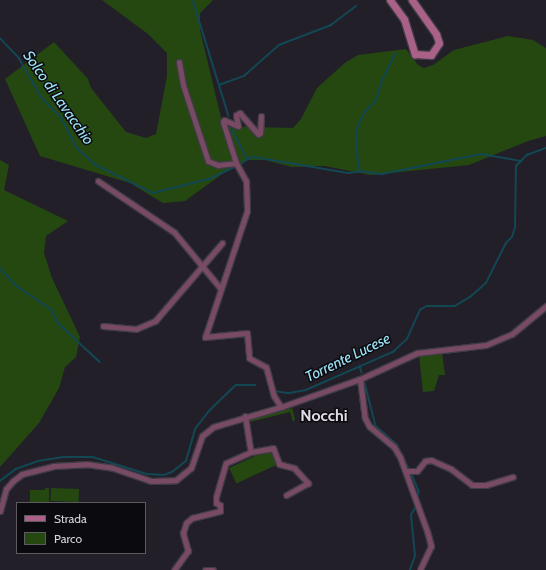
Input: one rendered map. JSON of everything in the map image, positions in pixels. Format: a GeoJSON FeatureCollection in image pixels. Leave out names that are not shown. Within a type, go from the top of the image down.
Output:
{"type":"FeatureCollection","features":[{"type":"Feature","properties":{"kind":"main road"},"geometry":{"type":"LineString","coordinates":[[390,0],[404,19],[415,54],[431,55],[438,43],[436,34],[412,0]]}},
{"type":"Feature","properties":{"kind":"street"},"geometry":{"type":"LineString","coordinates":[[179,62],[183,86],[208,161],[218,165],[236,162]]}},
{"type":"Feature","properties":{"kind":"street"},"geometry":{"type":"LineString","coordinates":[[261,116],[260,133],[258,134],[241,114],[236,115],[239,123],[237,126],[224,120],[236,162],[246,181],[247,211],[205,337],[246,333],[249,358],[266,367],[274,396],[281,407]]}},
{"type":"Feature","properties":{"kind":"street"},"geometry":{"type":"LineString","coordinates":[[98,181],[167,226],[204,266],[221,289]]}},
{"type":"Feature","properties":{"kind":"street"},"geometry":{"type":"LineString","coordinates":[[103,326],[127,330],[147,327],[155,321],[204,266],[222,243]]}},
{"type":"Feature","properties":{"kind":"street"},"geometry":{"type":"LineString","coordinates":[[0,512],[6,489],[22,474],[53,466],[86,464],[113,468],[151,481],[176,480],[191,468],[205,432],[245,416],[281,407],[360,379],[417,353],[486,345],[512,334],[546,306]]}},
{"type":"Feature","properties":{"kind":"street"},"geometry":{"type":"LineString","coordinates":[[360,379],[365,418],[369,426],[394,447],[406,472],[431,546],[420,570]]}},
{"type":"Feature","properties":{"kind":"street"},"geometry":{"type":"LineString","coordinates":[[245,416],[251,452]]}},
{"type":"Feature","properties":{"kind":"street"},"geometry":{"type":"LineString","coordinates":[[174,570],[188,551],[183,533],[186,523],[192,518],[220,511],[220,505],[216,503],[223,466],[251,452],[274,448],[279,464],[294,468],[305,478],[308,483],[286,494]]}},
{"type":"Feature","properties":{"kind":"street"},"geometry":{"type":"LineString","coordinates":[[406,472],[417,471],[425,461],[431,460],[451,469],[472,485],[479,487],[513,477]]}},
{"type":"Feature","properties":{"kind":"street"},"geometry":{"type":"LineString","coordinates":[[205,570],[213,570]]}},
{"type":"Feature","properties":{"kind":"green space"},"geometry":{"type":"Polygon","coordinates":[[[102,0],[213,0],[200,13],[200,30],[223,126],[293,128],[301,119],[317,88],[346,62],[358,55],[406,49],[418,65],[424,68],[433,65],[454,50],[508,36],[533,40],[546,48],[546,136],[528,141],[469,165],[370,175],[325,166],[292,167],[265,160],[249,160],[233,166],[185,201],[163,203],[130,183],[40,156],[5,79],[54,42],[88,79],[91,88],[126,132],[146,138],[156,134],[167,76],[167,53],[148,34],[102,0]]]}},
{"type":"Feature","properties":{"kind":"green space"},"geometry":{"type":"Polygon","coordinates":[[[0,160],[9,165],[4,190],[68,221],[46,236],[44,253],[52,278],[80,337],[76,357],[65,367],[59,388],[39,423],[0,467],[0,160]]]}},
{"type":"Feature","properties":{"kind":"green space"},"geometry":{"type":"Polygon","coordinates":[[[436,352],[442,353],[445,375],[439,375],[434,391],[423,392],[419,355],[436,352]]]}},
{"type":"Feature","properties":{"kind":"green space"},"geometry":{"type":"Polygon","coordinates":[[[292,408],[295,419],[293,422],[290,412],[250,422],[249,420],[292,408]]]}},
{"type":"Feature","properties":{"kind":"green space"},"geometry":{"type":"Polygon","coordinates":[[[270,449],[277,464],[236,483],[229,468],[270,449]]]}},
{"type":"Feature","properties":{"kind":"green space"},"geometry":{"type":"Polygon","coordinates":[[[45,488],[49,488],[49,502],[30,502],[30,490],[45,490],[45,488]]]}},
{"type":"Feature","properties":{"kind":"green space"},"geometry":{"type":"Polygon","coordinates":[[[51,488],[79,489],[79,502],[51,501],[51,488]]]}},
{"type":"Feature","properties":{"kind":"waterway"},"geometry":{"type":"LineString","coordinates":[[193,0],[229,116]]}},
{"type":"Feature","properties":{"kind":"waterway"},"geometry":{"type":"LineString","coordinates":[[219,85],[244,76],[279,45],[331,25],[356,6]]}},
{"type":"Feature","properties":{"kind":"waterway","name":"Solco di Lavacchio"},"geometry":{"type":"LineString","coordinates":[[0,38],[19,58],[42,98],[61,117],[77,148],[96,165],[153,193],[209,179],[235,167]]}},
{"type":"Feature","properties":{"kind":"waterway"},"geometry":{"type":"LineString","coordinates":[[359,172],[356,141],[358,125],[365,112],[376,100],[382,80],[396,53]]}},
{"type":"Feature","properties":{"kind":"waterway"},"geometry":{"type":"LineString","coordinates":[[232,129],[247,159]]}},
{"type":"Feature","properties":{"kind":"waterway","name":"Torrente Lucese"},"geometry":{"type":"LineString","coordinates":[[274,391],[289,393],[306,390],[393,352],[407,339],[420,310],[427,306],[455,306],[470,297],[486,283],[506,243],[512,237],[515,228],[516,166],[527,155],[546,148]]}},
{"type":"Feature","properties":{"kind":"waterway","name":"Solco di Lavacchio"},"geometry":{"type":"LineString","coordinates":[[241,164],[247,159],[254,157],[348,173],[362,171],[382,174],[481,154],[521,161]]}},
{"type":"Feature","properties":{"kind":"waterway"},"geometry":{"type":"LineString","coordinates":[[0,268],[17,286],[52,310],[58,323],[100,362]]}},
{"type":"Feature","properties":{"kind":"waterway","name":"Torrente Lucese"},"geometry":{"type":"LineString","coordinates":[[360,366],[362,373]]}},
{"type":"Feature","properties":{"kind":"waterway"},"geometry":{"type":"LineString","coordinates":[[365,383],[376,426],[397,444],[409,469]]}},
{"type":"Feature","properties":{"kind":"waterway","name":"Torrente Lucese"},"geometry":{"type":"LineString","coordinates":[[0,481],[16,469],[38,461],[62,457],[93,457],[147,474],[164,475],[172,472],[186,461],[195,429],[210,410],[236,385],[255,385]]}},
{"type":"Feature","properties":{"kind":"waterway"},"geometry":{"type":"LineString","coordinates":[[411,472],[419,491],[418,501]]}},
{"type":"Feature","properties":{"kind":"waterway"},"geometry":{"type":"LineString","coordinates":[[410,570],[415,556],[411,515],[416,506]]}},
{"type":"Feature","properties":{"kind":"district","name":"Nocchi"},"geometry":{"type":"Point","coordinates":[324,416]}}]}
